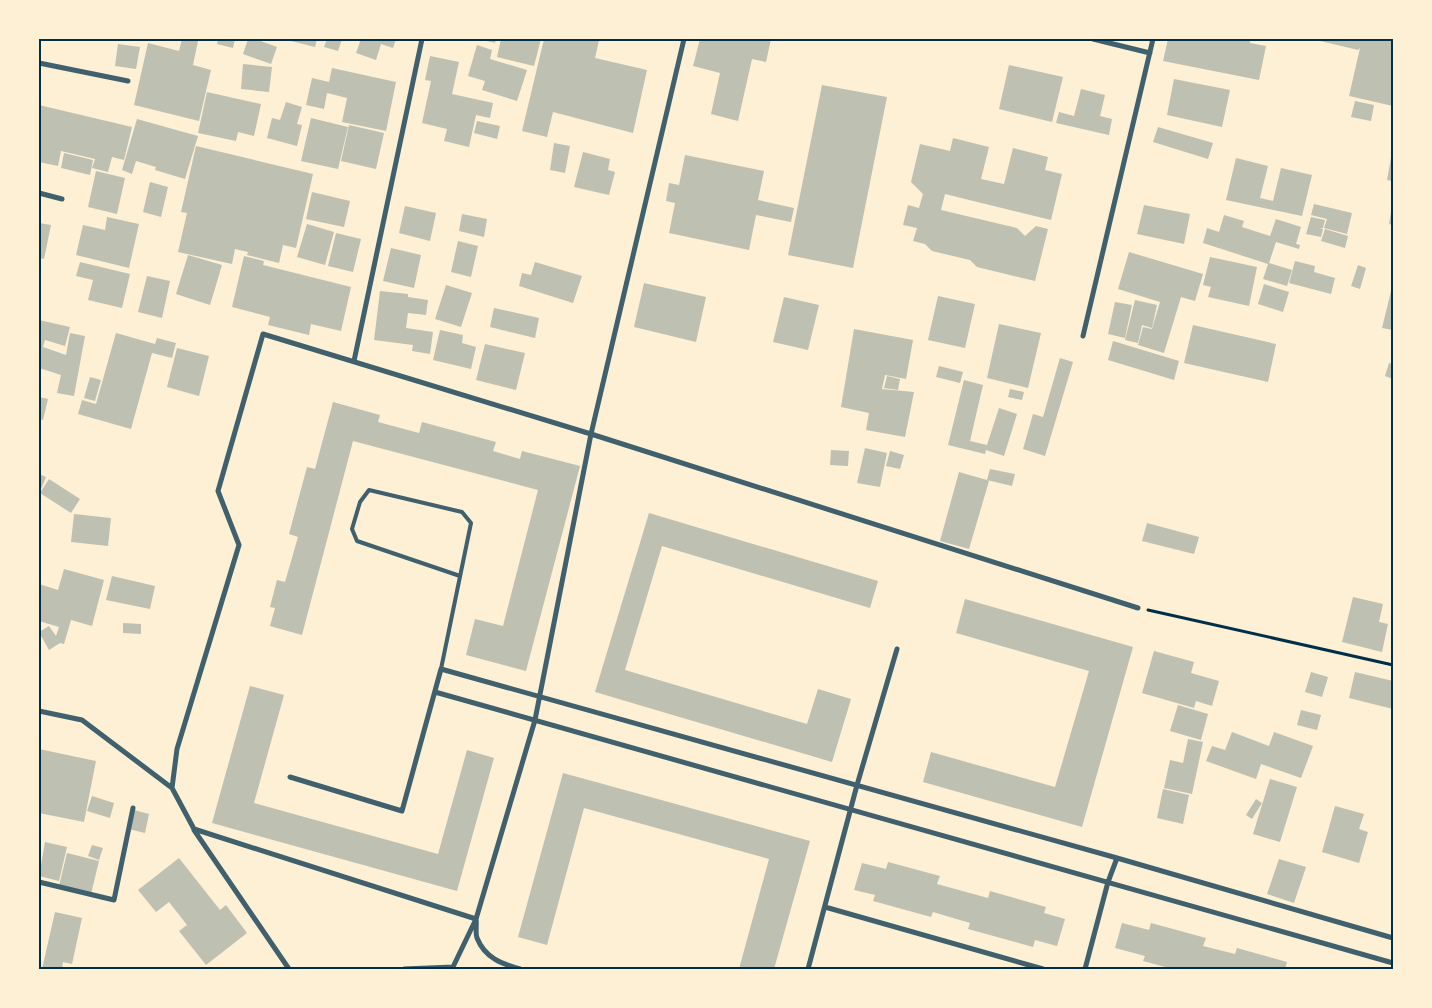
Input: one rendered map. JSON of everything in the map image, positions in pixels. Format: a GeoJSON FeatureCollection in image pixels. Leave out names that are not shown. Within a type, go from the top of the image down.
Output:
{"type":"FeatureCollection","features":[{"type":"Feature","properties":{"kind":"street"},"geometry":{"type":"LineString","coordinates":[[354,361],[422,39]]}},
{"type":"Feature","properties":{"kind":"street"},"geometry":{"type":"LineString","coordinates":[[404,969],[453,968],[476,919],[541,697],[592,434],[684,39]]}},
{"type":"Feature","properties":{"kind":"street"},"geometry":{"type":"LineString","coordinates":[[1093,39],[1150,53]]}},
{"type":"Feature","properties":{"kind":"street"},"geometry":{"type":"LineString","coordinates":[[1083,336],[1153,39]]}},
{"type":"Feature","properties":{"kind":"street"},"geometry":{"type":"LineString","coordinates":[[39,63],[128,81]]}},
{"type":"Feature","properties":{"kind":"street"},"geometry":{"type":"LineString","coordinates":[[39,193],[62,199]]}},
{"type":"Feature","properties":{"kind":"street"},"geometry":{"type":"LineString","coordinates":[[172,788],[178,749],[239,545],[218,491],[263,334],[592,434],[1138,608]]}},
{"type":"Feature","properties":{"kind":"street"},"geometry":{"type":"LineString","coordinates":[[808,969],[857,785],[896,649]]}},
{"type":"Feature","properties":{"kind":"street"},"geometry":{"type":"LineString","coordinates":[[290,777],[402,811],[441,669],[1117,858],[1393,938]]}},
{"type":"Feature","properties":{"kind":"street"},"geometry":{"type":"LineString","coordinates":[[435,692],[1393,963]]}},
{"type":"Feature","properties":{"kind":"street"},"geometry":{"type":"LineString","coordinates":[[39,712],[82,720],[172,788],[194,829],[289,969]]}},
{"type":"Feature","properties":{"kind":"street"},"geometry":{"type":"LineString","coordinates":[[39,882],[114,900],[133,808]]}},
{"type":"Feature","properties":{"kind":"street"},"geometry":{"type":"LineString","coordinates":[[194,829],[476,919]]}},
{"type":"Feature","properties":{"kind":"street"},"geometry":{"type":"LineString","coordinates":[[1085,969],[1108,882],[1117,858]]}},
{"type":"Feature","properties":{"kind":"street"},"geometry":{"type":"LineString","coordinates":[[824,907],[1043,969]]}},
{"type":"Feature","properties":{"kind":"street"},"geometry":{"type":"LineString","coordinates":[[476,919],[477,938],[487,954],[498,963],[520,969]]}},
{"type":"Feature","properties":{"kind":"lane"},"geometry":{"type":"LineString","coordinates":[[441,669],[471,523],[462,512],[369,490],[360,502],[352,529],[357,541],[460,576]]}},
{"type":"Feature","properties":{"kind":"path"},"geometry":{"type":"LineString","coordinates":[[1138,608],[1393,665]]}},
{"type":"Feature","properties":{"kind":"building"},"geometry":{"type":"Polygon","coordinates":[[[182,39],[198,41],[193,65],[211,70],[199,121],[134,105],[148,43],[179,51],[182,39]]]}},
{"type":"Feature","properties":{"kind":"building"},"geometry":{"type":"Polygon","coordinates":[[[218,39],[235,39],[233,48],[217,44],[218,39]]]}},
{"type":"Feature","properties":{"kind":"building"},"geometry":{"type":"Polygon","coordinates":[[[248,39],[255,39],[277,47],[271,64],[243,54],[248,39]]]}},
{"type":"Feature","properties":{"kind":"building"},"geometry":{"type":"Polygon","coordinates":[[[287,39],[317,39],[315,47],[287,39]]]}},
{"type":"Feature","properties":{"kind":"building"},"geometry":{"type":"Polygon","coordinates":[[[327,39],[342,39],[338,51],[324,47],[327,39]]]}},
{"type":"Feature","properties":{"kind":"building"},"geometry":{"type":"Polygon","coordinates":[[[361,39],[396,39],[393,48],[381,44],[376,60],[356,53],[361,39]]]}},
{"type":"Feature","properties":{"kind":"building"},"geometry":{"type":"Polygon","coordinates":[[[478,39],[496,39],[495,43],[478,39]]]}},
{"type":"Feature","properties":{"kind":"building"},"geometry":{"type":"Polygon","coordinates":[[[501,39],[541,39],[534,66],[497,57],[501,39]]]}},
{"type":"Feature","properties":{"kind":"building"},"geometry":{"type":"Polygon","coordinates":[[[544,39],[599,40],[595,58],[647,70],[633,133],[553,112],[547,137],[522,131],[544,39]]]}},
{"type":"Feature","properties":{"kind":"building"},"geometry":{"type":"Polygon","coordinates":[[[700,39],[771,39],[766,62],[752,59],[738,121],[711,114],[720,73],[693,66],[700,39]]]}},
{"type":"Feature","properties":{"kind":"building"},"geometry":{"type":"Polygon","coordinates":[[[1168,39],[1250,39],[1250,43],[1266,46],[1259,80],[1163,61],[1168,39]]]}},
{"type":"Feature","properties":{"kind":"building"},"geometry":{"type":"Polygon","coordinates":[[[1312,39],[1393,39],[1393,106],[1349,96],[1360,48],[1358,50],[1312,39]]]}},
{"type":"Feature","properties":{"kind":"building"},"geometry":{"type":"Polygon","coordinates":[[[118,44],[140,47],[136,69],[115,66],[118,44]]]}},
{"type":"Feature","properties":{"kind":"building"},"geometry":{"type":"Polygon","coordinates":[[[477,45],[492,50],[490,59],[527,70],[517,101],[482,90],[485,81],[468,76],[477,45]]]}},
{"type":"Feature","properties":{"kind":"building"},"geometry":{"type":"Polygon","coordinates":[[[430,56],[459,62],[452,94],[493,103],[490,118],[476,115],[469,147],[444,141],[447,129],[422,123],[431,81],[425,80],[430,56]]]}},
{"type":"Feature","properties":{"kind":"building"},"geometry":{"type":"Polygon","coordinates":[[[243,64],[272,67],[269,92],[241,89],[243,64]]]}},
{"type":"Feature","properties":{"kind":"building"},"geometry":{"type":"Polygon","coordinates":[[[1009,65],[1063,77],[1052,122],[999,109],[1009,65]]]}},
{"type":"Feature","properties":{"kind":"building"},"geometry":{"type":"Polygon","coordinates":[[[332,68],[396,82],[386,131],[342,122],[347,98],[327,93],[324,109],[306,105],[312,78],[329,82],[332,68]]]}},
{"type":"Feature","properties":{"kind":"building"},"geometry":{"type":"Polygon","coordinates":[[[1174,79],[1230,90],[1222,127],[1167,115],[1174,79]]]}},
{"type":"Feature","properties":{"kind":"building"},"geometry":{"type":"Polygon","coordinates":[[[822,85],[887,97],[853,268],[788,255],[822,85]]]}},
{"type":"Feature","properties":{"kind":"building"},"geometry":{"type":"Polygon","coordinates":[[[1081,89],[1105,95],[1100,116],[1112,119],[1109,135],[1056,123],[1059,112],[1074,116],[1081,89]]]}},
{"type":"Feature","properties":{"kind":"building"},"geometry":{"type":"Polygon","coordinates":[[[207,92],[261,104],[254,136],[238,132],[236,141],[198,133],[207,92]]]}},
{"type":"Feature","properties":{"kind":"building"},"geometry":{"type":"Polygon","coordinates":[[[1355,101],[1374,105],[1371,121],[1351,117],[1355,101]]]}},
{"type":"Feature","properties":{"kind":"building"},"geometry":{"type":"Polygon","coordinates":[[[286,102],[302,107],[297,124],[302,125],[297,146],[267,138],[272,118],[280,120],[286,102]]]}},
{"type":"Feature","properties":{"kind":"building"},"geometry":{"type":"Polygon","coordinates":[[[39,105],[132,127],[124,160],[112,157],[108,172],[92,168],[95,159],[61,151],[58,166],[39,162],[39,105]]]}},
{"type":"Feature","properties":{"kind":"building"},"geometry":{"type":"Polygon","coordinates":[[[311,118],[348,127],[338,169],[301,161],[311,118]]]}},
{"type":"Feature","properties":{"kind":"building"},"geometry":{"type":"Polygon","coordinates":[[[137,119],[198,136],[185,179],[155,170],[156,167],[136,161],[132,174],[122,170],[137,119]]]}},
{"type":"Feature","properties":{"kind":"building"},"geometry":{"type":"Polygon","coordinates":[[[477,121],[500,126],[497,139],[474,133],[477,121]]]}},
{"type":"Feature","properties":{"kind":"building"},"geometry":{"type":"Polygon","coordinates":[[[349,125],[384,133],[376,169],[341,161],[349,125]]]}},
{"type":"Feature","properties":{"kind":"building"},"geometry":{"type":"Polygon","coordinates":[[[1158,127],[1213,143],[1208,159],[1153,142],[1158,127]]]}},
{"type":"Feature","properties":{"kind":"building"},"geometry":{"type":"Polygon","coordinates":[[[953,138],[989,147],[981,179],[1004,184],[1013,148],[1048,157],[1045,170],[1062,174],[1051,220],[945,194],[941,210],[1017,228],[1025,236],[1036,226],[1048,229],[1035,281],[977,267],[970,260],[932,251],[925,244],[913,241],[917,228],[903,225],[908,205],[919,208],[923,194],[911,182],[920,144],[950,151],[953,138]]]}},
{"type":"Feature","properties":{"kind":"building"},"geometry":{"type":"Polygon","coordinates":[[[554,143],[570,146],[565,173],[550,170],[554,143]]]}},
{"type":"Feature","properties":{"kind":"building"},"geometry":{"type":"Polygon","coordinates":[[[196,146],[313,174],[296,248],[283,245],[279,263],[247,255],[248,252],[235,249],[232,264],[178,252],[187,213],[181,212],[196,146]]]}},
{"type":"Feature","properties":{"kind":"building"},"geometry":{"type":"Polygon","coordinates":[[[583,152],[610,159],[608,170],[615,172],[609,195],[574,187],[583,152]]]}},
{"type":"Feature","properties":{"kind":"building"},"geometry":{"type":"Polygon","coordinates":[[[1393,152],[1393,181],[1387,180],[1393,152]]]}},
{"type":"Feature","properties":{"kind":"building"},"geometry":{"type":"Polygon","coordinates":[[[64,153],[93,160],[90,175],[61,168],[64,153]]]}},
{"type":"Feature","properties":{"kind":"building"},"geometry":{"type":"Polygon","coordinates":[[[685,155],[764,171],[758,200],[794,208],[791,222],[756,215],[749,250],[669,233],[675,203],[666,201],[669,183],[679,185],[685,155]]]}},
{"type":"Feature","properties":{"kind":"building"},"geometry":{"type":"Polygon","coordinates":[[[1236,158],[1268,166],[1260,198],[1273,201],[1281,168],[1312,175],[1302,216],[1226,200],[1236,158]]]}},
{"type":"Feature","properties":{"kind":"building"},"geometry":{"type":"Polygon","coordinates":[[[96,171],[125,178],[117,214],[88,207],[96,171]]]}},
{"type":"Feature","properties":{"kind":"building"},"geometry":{"type":"Polygon","coordinates":[[[150,182],[168,187],[161,217],[143,212],[150,182]]]}},
{"type":"Feature","properties":{"kind":"building"},"geometry":{"type":"Polygon","coordinates":[[[312,192],[350,201],[344,227],[306,219],[312,192]]]}},
{"type":"Feature","properties":{"kind":"building"},"geometry":{"type":"Polygon","coordinates":[[[1314,204],[1352,213],[1347,234],[1324,228],[1327,219],[1311,215],[1314,204]]]}},
{"type":"Feature","properties":{"kind":"building"},"geometry":{"type":"Polygon","coordinates":[[[1144,205],[1190,214],[1184,244],[1137,234],[1144,205]]]}},
{"type":"Feature","properties":{"kind":"building"},"geometry":{"type":"Polygon","coordinates":[[[405,206],[436,213],[430,241],[399,233],[405,206]]]}},
{"type":"Feature","properties":{"kind":"building"},"geometry":{"type":"Polygon","coordinates":[[[1393,206],[1393,225],[1389,224],[1393,206]]]}},
{"type":"Feature","properties":{"kind":"building"},"geometry":{"type":"Polygon","coordinates":[[[462,214],[487,219],[484,237],[459,231],[462,214]]]}},
{"type":"Feature","properties":{"kind":"building"},"geometry":{"type":"Polygon","coordinates":[[[1224,215],[1244,221],[1242,227],[1270,236],[1276,219],[1301,227],[1296,244],[1300,245],[1299,249],[1276,242],[1269,263],[1292,270],[1287,286],[1263,279],[1268,264],[1203,243],[1207,228],[1219,232],[1224,215]]]}},
{"type":"Feature","properties":{"kind":"building"},"geometry":{"type":"Polygon","coordinates":[[[107,217],[139,224],[129,268],[76,255],[83,225],[105,230],[107,217]]]}},
{"type":"Feature","properties":{"kind":"building"},"geometry":{"type":"Polygon","coordinates":[[[1311,217],[1325,220],[1323,228],[1320,228],[1323,229],[1321,237],[1306,234],[1311,217]]]}},
{"type":"Feature","properties":{"kind":"building"},"geometry":{"type":"Polygon","coordinates":[[[39,223],[51,225],[44,259],[39,258],[39,223]]]}},
{"type":"Feature","properties":{"kind":"building"},"geometry":{"type":"Polygon","coordinates":[[[307,224],[334,232],[325,265],[297,257],[307,224]]]}},
{"type":"Feature","properties":{"kind":"building"},"geometry":{"type":"Polygon","coordinates":[[[1325,229],[1348,236],[1345,248],[1321,241],[1325,229]]]}},
{"type":"Feature","properties":{"kind":"building"},"geometry":{"type":"Polygon","coordinates":[[[336,233],[361,239],[353,272],[328,266],[336,233]]]}},
{"type":"Feature","properties":{"kind":"building"},"geometry":{"type":"Polygon","coordinates":[[[458,241],[478,246],[471,277],[451,272],[458,241]]]}},
{"type":"Feature","properties":{"kind":"building"},"geometry":{"type":"Polygon","coordinates":[[[391,248],[421,255],[414,288],[383,281],[391,248]]]}},
{"type":"Feature","properties":{"kind":"building"},"geometry":{"type":"Polygon","coordinates":[[[1129,252],[1203,274],[1195,301],[1181,297],[1164,353],[1138,345],[1143,327],[1152,329],[1160,302],[1118,289],[1129,252]]]}},
{"type":"Feature","properties":{"kind":"building"},"geometry":{"type":"Polygon","coordinates":[[[188,255],[222,265],[210,305],[176,294],[188,255]]]}},
{"type":"Feature","properties":{"kind":"building"},"geometry":{"type":"Polygon","coordinates":[[[244,256],[264,261],[263,265],[351,287],[341,331],[311,324],[309,335],[268,325],[270,317],[232,307],[244,256]]]}},
{"type":"Feature","properties":{"kind":"building"},"geometry":{"type":"Polygon","coordinates":[[[1210,257],[1257,267],[1249,306],[1208,297],[1211,287],[1203,285],[1210,257]]]}},
{"type":"Feature","properties":{"kind":"building"},"geometry":{"type":"Polygon","coordinates":[[[1295,261],[1315,266],[1314,272],[1335,278],[1331,294],[1289,283],[1295,261]]]}},
{"type":"Feature","properties":{"kind":"building"},"geometry":{"type":"Polygon","coordinates":[[[80,262],[130,274],[122,308],[88,300],[93,280],[76,276],[80,262]]]}},
{"type":"Feature","properties":{"kind":"building"},"geometry":{"type":"Polygon","coordinates":[[[535,262],[582,276],[573,303],[519,286],[522,273],[531,275],[535,262]]]}},
{"type":"Feature","properties":{"kind":"building"},"geometry":{"type":"Polygon","coordinates":[[[1358,265],[1366,268],[1360,289],[1351,286],[1358,265]]]}},
{"type":"Feature","properties":{"kind":"building"},"geometry":{"type":"Polygon","coordinates":[[[147,276],[170,281],[162,318],[138,312],[147,276]]]}},
{"type":"Feature","properties":{"kind":"building"},"geometry":{"type":"Polygon","coordinates":[[[644,283],[706,297],[696,342],[634,327],[644,283]]]}},
{"type":"Feature","properties":{"kind":"building"},"geometry":{"type":"Polygon","coordinates":[[[1264,284],[1289,292],[1283,312],[1258,304],[1264,284]]]}},
{"type":"Feature","properties":{"kind":"building"},"geometry":{"type":"Polygon","coordinates":[[[446,285],[472,293],[461,327],[435,319],[446,285]]]}},
{"type":"Feature","properties":{"kind":"building"},"geometry":{"type":"Polygon","coordinates":[[[1393,287],[1393,330],[1382,328],[1393,287]]]}},
{"type":"Feature","properties":{"kind":"building"},"geometry":{"type":"Polygon","coordinates":[[[380,291],[408,294],[408,297],[428,300],[426,315],[408,313],[406,328],[433,332],[430,354],[412,351],[413,345],[374,340],[380,291]]]}},
{"type":"Feature","properties":{"kind":"building"},"geometry":{"type":"Polygon","coordinates":[[[938,296],[975,304],[965,348],[928,340],[938,296]]]}},
{"type":"Feature","properties":{"kind":"building"},"geometry":{"type":"Polygon","coordinates":[[[784,297],[819,305],[808,350],[773,342],[784,297]]]}},
{"type":"Feature","properties":{"kind":"building"},"geometry":{"type":"Polygon","coordinates":[[[1135,300],[1157,305],[1152,328],[1142,325],[1138,343],[1125,340],[1135,300]]]}},
{"type":"Feature","properties":{"kind":"building"},"geometry":{"type":"Polygon","coordinates":[[[1115,302],[1132,305],[1125,338],[1108,334],[1115,302]]]}},
{"type":"Feature","properties":{"kind":"building"},"geometry":{"type":"Polygon","coordinates":[[[494,308],[539,318],[535,338],[490,327],[494,308]]]}},
{"type":"Feature","properties":{"kind":"building"},"geometry":{"type":"Polygon","coordinates":[[[39,320],[70,327],[65,346],[45,340],[43,347],[66,355],[70,333],[85,336],[74,396],[57,393],[61,375],[39,368],[39,320]]]}},
{"type":"Feature","properties":{"kind":"building"},"geometry":{"type":"Polygon","coordinates":[[[999,324],[1041,333],[1028,388],[987,378],[999,324]]]}},
{"type":"Feature","properties":{"kind":"building"},"geometry":{"type":"Polygon","coordinates":[[[1193,325],[1276,344],[1268,382],[1184,363],[1193,325]]]}},
{"type":"Feature","properties":{"kind":"building"},"geometry":{"type":"Polygon","coordinates":[[[854,329],[913,340],[906,379],[885,375],[882,389],[914,392],[905,437],[866,430],[869,413],[841,407],[854,329]]]}},
{"type":"Feature","properties":{"kind":"building"},"geometry":{"type":"Polygon","coordinates":[[[440,330],[463,335],[462,343],[476,347],[471,369],[433,360],[440,330]]]}},
{"type":"Feature","properties":{"kind":"building"},"geometry":{"type":"Polygon","coordinates":[[[116,333],[155,344],[157,338],[176,343],[172,358],[152,353],[131,429],[78,414],[82,400],[96,404],[116,333]]]}},
{"type":"Feature","properties":{"kind":"building"},"geometry":{"type":"Polygon","coordinates":[[[1113,341],[1179,361],[1174,380],[1108,360],[1113,341]]]}},
{"type":"Feature","properties":{"kind":"building"},"geometry":{"type":"Polygon","coordinates":[[[485,344],[525,353],[516,390],[476,380],[485,344]]]}},
{"type":"Feature","properties":{"kind":"building"},"geometry":{"type":"Polygon","coordinates":[[[177,348],[209,356],[199,396],[167,387],[177,348]]]}},
{"type":"Feature","properties":{"kind":"building"},"geometry":{"type":"Polygon","coordinates":[[[1060,358],[1073,362],[1045,456],[1023,449],[1033,414],[1043,417],[1060,358]]]}},
{"type":"Feature","properties":{"kind":"building"},"geometry":{"type":"Polygon","coordinates":[[[1389,363],[1393,364],[1393,379],[1385,376],[1389,363]]]}},
{"type":"Feature","properties":{"kind":"building"},"geometry":{"type":"Polygon","coordinates":[[[939,366],[963,372],[960,383],[936,377],[939,366]]]}},
{"type":"Feature","properties":{"kind":"building"},"geometry":{"type":"Polygon","coordinates":[[[887,376],[900,379],[898,390],[884,388],[887,376]]]}},
{"type":"Feature","properties":{"kind":"building"},"geometry":{"type":"Polygon","coordinates":[[[90,377],[101,380],[95,401],[84,398],[90,377]]]}},
{"type":"Feature","properties":{"kind":"building"},"geometry":{"type":"Polygon","coordinates":[[[964,380],[983,385],[970,441],[987,445],[999,408],[1017,414],[1004,456],[986,450],[985,454],[948,445],[964,380]]]}},
{"type":"Feature","properties":{"kind":"building"},"geometry":{"type":"Polygon","coordinates":[[[1010,389],[1024,392],[1022,400],[1008,397],[1010,389]]]}},
{"type":"Feature","properties":{"kind":"building"},"geometry":{"type":"Polygon","coordinates":[[[39,397],[48,399],[43,420],[39,419],[39,397]]]}},
{"type":"Feature","properties":{"kind":"building"},"geometry":{"type":"Polygon","coordinates":[[[333,402],[380,415],[378,422],[419,433],[422,422],[496,442],[493,451],[520,459],[522,451],[580,466],[526,671],[466,655],[475,619],[503,626],[538,490],[353,441],[302,635],[270,626],[275,608],[270,607],[277,580],[285,582],[298,537],[289,534],[307,467],[315,469],[333,402]]]}},
{"type":"Feature","properties":{"kind":"building"},"geometry":{"type":"Polygon","coordinates":[[[865,448],[887,453],[880,487],[857,483],[865,448]]]}},
{"type":"Feature","properties":{"kind":"building"},"geometry":{"type":"Polygon","coordinates":[[[831,450],[849,451],[848,466],[830,465],[831,450]]]}},
{"type":"Feature","properties":{"kind":"building"},"geometry":{"type":"Polygon","coordinates":[[[890,451],[904,455],[900,469],[886,466],[890,451]]]}},
{"type":"Feature","properties":{"kind":"building"},"geometry":{"type":"Polygon","coordinates":[[[990,469],[1015,474],[1012,486],[987,480],[990,469]]]}},
{"type":"Feature","properties":{"kind":"building"},"geometry":{"type":"Polygon","coordinates":[[[959,472],[989,481],[969,549],[940,541],[959,472]]]}},
{"type":"Feature","properties":{"kind":"building"},"geometry":{"type":"Polygon","coordinates":[[[39,474],[46,477],[39,494],[39,474]]]}},
{"type":"Feature","properties":{"kind":"building"},"geometry":{"type":"Polygon","coordinates":[[[49,479],[80,499],[71,513],[40,493],[49,479]]]}},
{"type":"Feature","properties":{"kind":"building"},"geometry":{"type":"Polygon","coordinates":[[[649,513],[878,581],[870,608],[662,546],[625,670],[807,724],[818,689],[851,699],[832,762],[595,692],[649,513]]]}},
{"type":"Feature","properties":{"kind":"building"},"geometry":{"type":"Polygon","coordinates":[[[74,514],[111,518],[108,546],[71,542],[74,514]]]}},
{"type":"Feature","properties":{"kind":"building"},"geometry":{"type":"Polygon","coordinates":[[[1147,523],[1199,537],[1194,554],[1142,541],[1147,523]]]}},
{"type":"Feature","properties":{"kind":"building"},"geometry":{"type":"Polygon","coordinates":[[[64,569],[104,580],[92,626],[71,620],[64,644],[60,643],[49,650],[39,632],[49,626],[56,636],[59,627],[39,621],[39,584],[58,590],[64,569]]]}},
{"type":"Feature","properties":{"kind":"building"},"geometry":{"type":"Polygon","coordinates":[[[112,576],[155,586],[150,609],[106,600],[112,576]]]}},
{"type":"Feature","properties":{"kind":"building"},"geometry":{"type":"Polygon","coordinates":[[[1353,597],[1383,604],[1379,622],[1388,624],[1382,652],[1342,642],[1353,597]]]}},
{"type":"Feature","properties":{"kind":"building"},"geometry":{"type":"Polygon","coordinates":[[[965,599],[1133,647],[1082,827],[923,782],[931,752],[1055,787],[1089,671],[956,633],[965,599]]]}},
{"type":"Feature","properties":{"kind":"building"},"geometry":{"type":"Polygon","coordinates":[[[123,623],[141,624],[141,634],[123,633],[123,623]]]}},
{"type":"Feature","properties":{"kind":"building"},"geometry":{"type":"Polygon","coordinates":[[[1154,651],[1194,662],[1191,673],[1219,681],[1212,706],[1196,701],[1194,708],[1142,693],[1154,651]]]}},
{"type":"Feature","properties":{"kind":"building"},"geometry":{"type":"Polygon","coordinates":[[[1311,672],[1328,677],[1322,697],[1305,692],[1311,672]]]}},
{"type":"Feature","properties":{"kind":"building"},"geometry":{"type":"Polygon","coordinates":[[[1355,672],[1393,681],[1393,709],[1349,698],[1355,672]]]}},
{"type":"Feature","properties":{"kind":"building"},"geometry":{"type":"Polygon","coordinates":[[[250,686],[284,695],[254,803],[438,854],[467,750],[494,758],[457,891],[212,823],[250,686]]]}},
{"type":"Feature","properties":{"kind":"building"},"geometry":{"type":"Polygon","coordinates":[[[1178,705],[1208,714],[1201,740],[1170,731],[1178,705]]]}},
{"type":"Feature","properties":{"kind":"building"},"geometry":{"type":"Polygon","coordinates":[[[1301,710],[1321,715],[1317,730],[1297,725],[1301,710]]]}},
{"type":"Feature","properties":{"kind":"building"},"geometry":{"type":"Polygon","coordinates":[[[1232,732],[1269,746],[1274,732],[1313,746],[1301,778],[1261,764],[1256,779],[1206,761],[1212,746],[1225,750],[1232,732]]]}},
{"type":"Feature","properties":{"kind":"building"},"geometry":{"type":"Polygon","coordinates":[[[1188,739],[1203,742],[1192,794],[1164,788],[1170,760],[1183,763],[1188,739]]]}},
{"type":"Feature","properties":{"kind":"building"},"geometry":{"type":"Polygon","coordinates":[[[39,749],[96,761],[84,822],[39,813],[39,749]]]}},
{"type":"Feature","properties":{"kind":"building"},"geometry":{"type":"Polygon","coordinates":[[[563,773],[810,841],[774,969],[739,969],[769,859],[584,808],[547,945],[518,937],[563,773]]]}},
{"type":"Feature","properties":{"kind":"building"},"geometry":{"type":"Polygon","coordinates":[[[1270,779],[1297,787],[1280,842],[1253,834],[1270,779]]]}},
{"type":"Feature","properties":{"kind":"building"},"geometry":{"type":"Polygon","coordinates":[[[1163,789],[1189,795],[1183,824],[1157,818],[1163,789]]]}},
{"type":"Feature","properties":{"kind":"building"},"geometry":{"type":"Polygon","coordinates":[[[92,796],[114,803],[110,818],[87,811],[92,796]]]}},
{"type":"Feature","properties":{"kind":"building"},"geometry":{"type":"Polygon","coordinates":[[[1256,799],[1262,803],[1252,819],[1246,815],[1256,799]]]}},
{"type":"Feature","properties":{"kind":"building"},"geometry":{"type":"Polygon","coordinates":[[[1335,806],[1364,814],[1359,829],[1368,832],[1359,863],[1322,852],[1335,806]]]}},
{"type":"Feature","properties":{"kind":"building"},"geometry":{"type":"Polygon","coordinates":[[[134,810],[149,814],[145,833],[129,829],[134,810]]]}},
{"type":"Feature","properties":{"kind":"building"},"geometry":{"type":"Polygon","coordinates":[[[45,842],[67,847],[59,881],[39,876],[45,842]]]}},
{"type":"Feature","properties":{"kind":"building"},"geometry":{"type":"Polygon","coordinates":[[[92,845],[103,848],[99,860],[88,856],[92,845]]]}},
{"type":"Feature","properties":{"kind":"building"},"geometry":{"type":"Polygon","coordinates":[[[67,853],[99,861],[91,894],[59,886],[67,853]]]}},
{"type":"Feature","properties":{"kind":"building"},"geometry":{"type":"Polygon","coordinates":[[[179,858],[220,910],[226,905],[247,933],[206,965],[179,931],[187,925],[169,902],[156,912],[138,890],[179,858]]]}},
{"type":"Feature","properties":{"kind":"building"},"geometry":{"type":"Polygon","coordinates":[[[1279,859],[1306,867],[1294,903],[1267,894],[1279,859]]]}},
{"type":"Feature","properties":{"kind":"building"},"geometry":{"type":"Polygon","coordinates":[[[888,862],[940,876],[937,884],[988,898],[990,891],[1046,907],[1044,913],[1065,919],[1057,946],[1035,940],[1033,947],[968,929],[970,923],[933,912],[931,917],[873,901],[875,895],[854,890],[862,863],[886,869],[888,862]]]}},
{"type":"Feature","properties":{"kind":"building"},"geometry":{"type":"Polygon","coordinates":[[[55,912],[82,918],[72,964],[63,962],[62,969],[42,969],[55,912]]]}},
{"type":"Feature","properties":{"kind":"building"},"geometry":{"type":"Polygon","coordinates":[[[1122,923],[1149,930],[1151,923],[1206,938],[1203,946],[1235,954],[1237,948],[1287,962],[1285,969],[1173,969],[1143,961],[1145,956],[1115,948],[1122,923]]]}}]}
